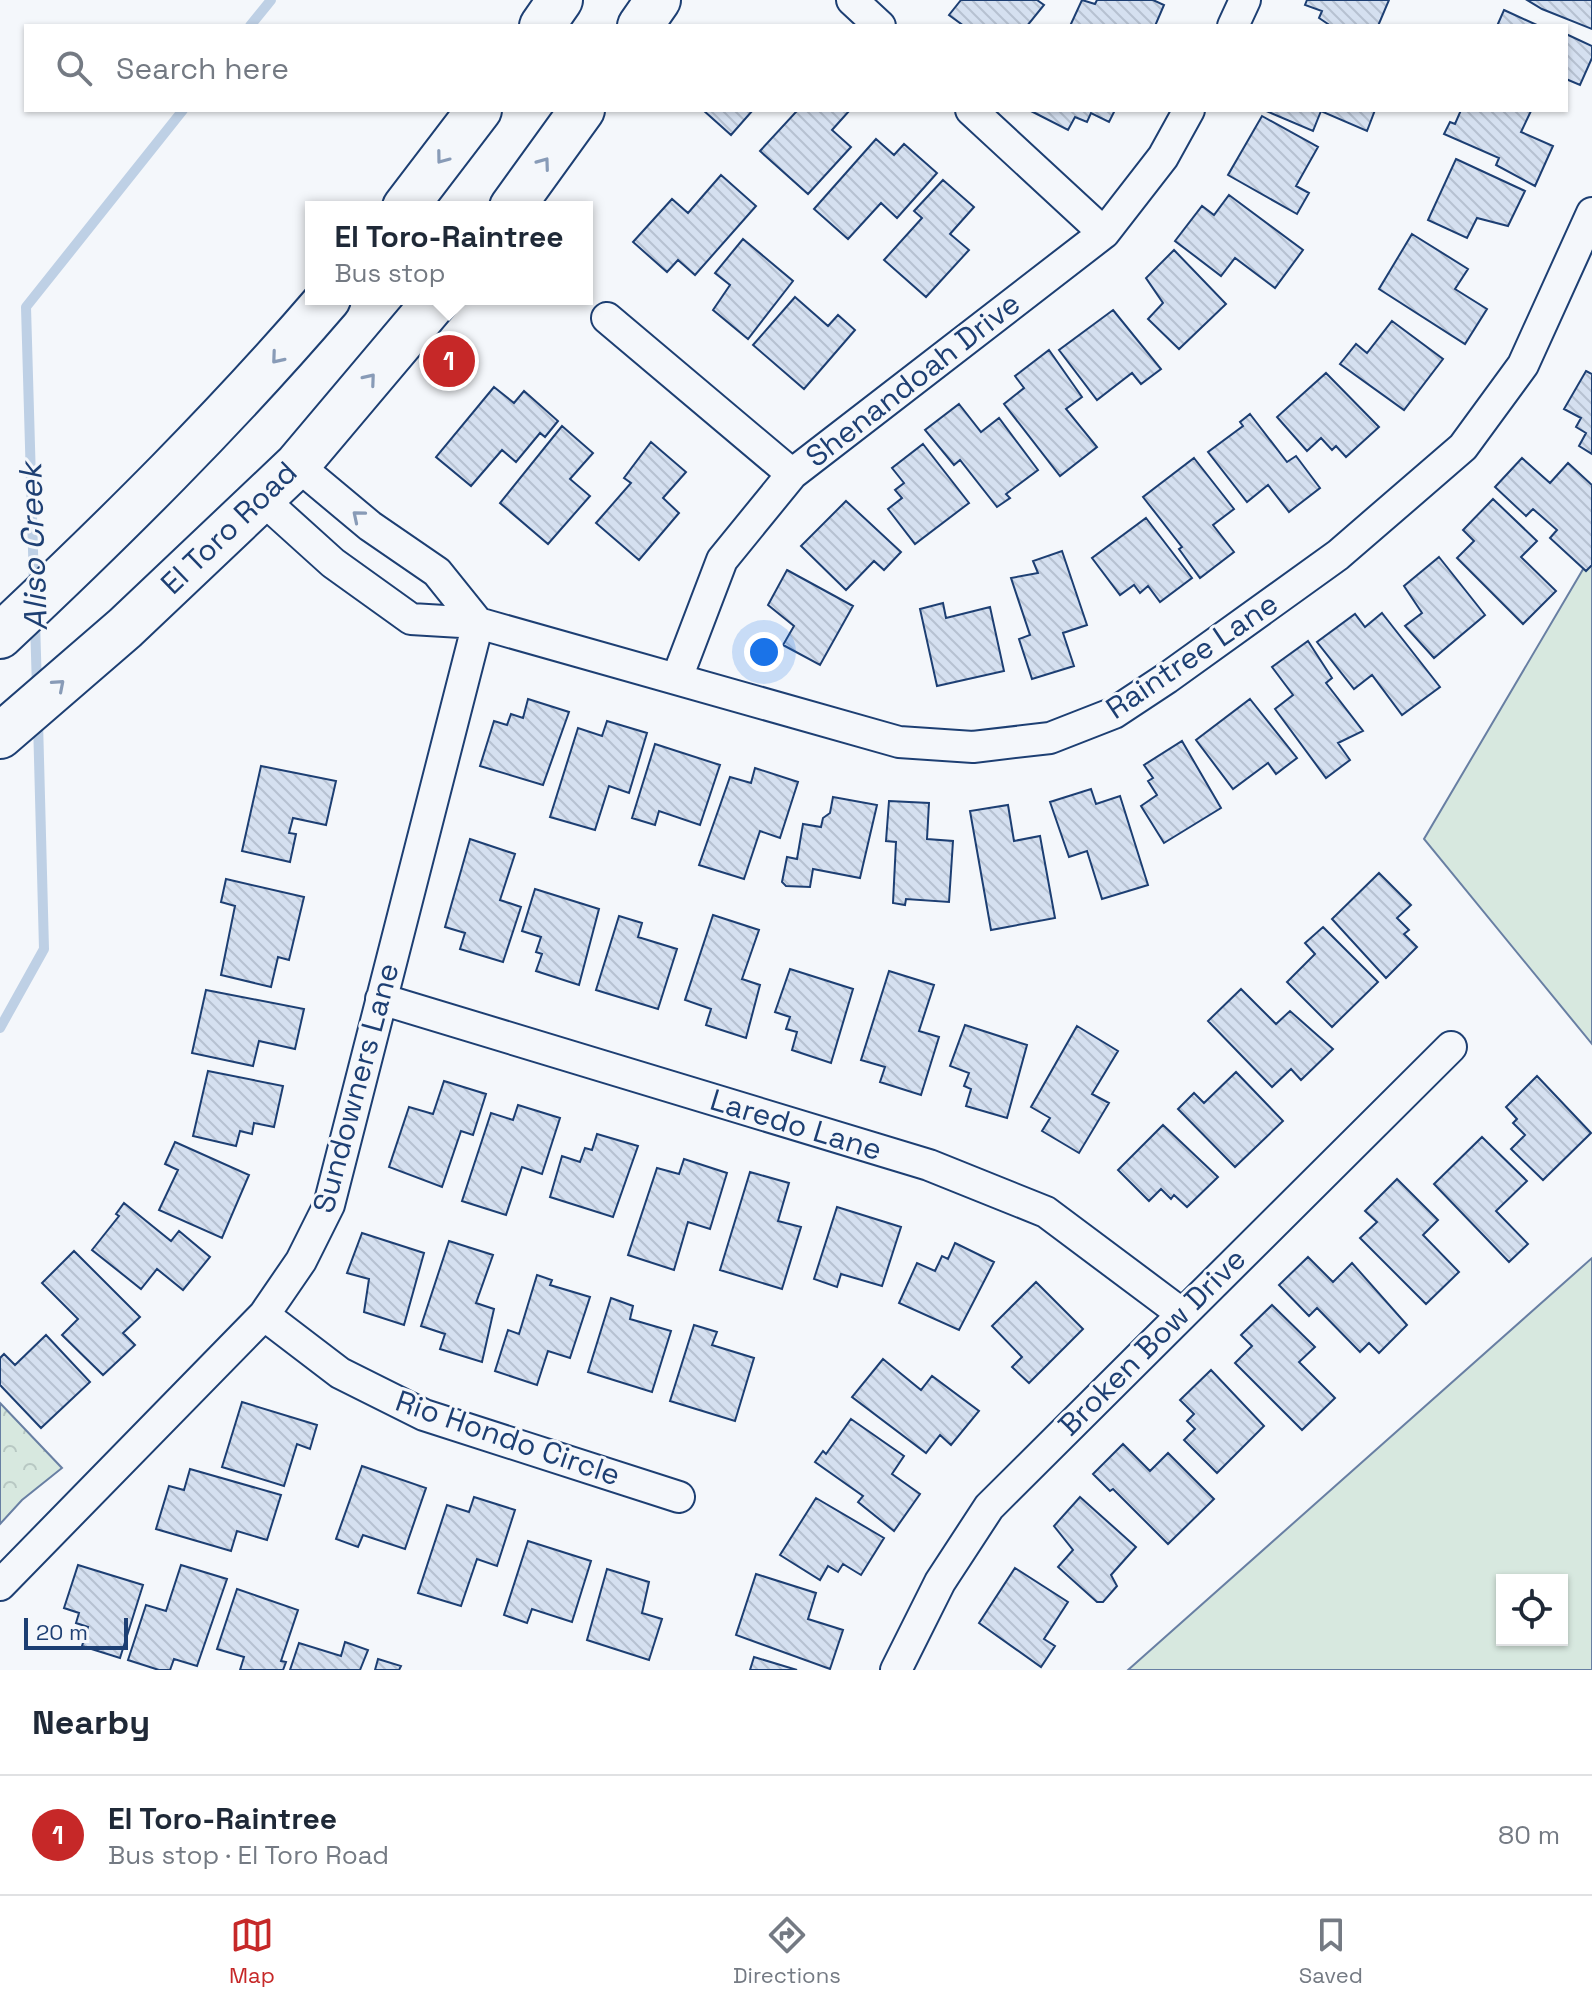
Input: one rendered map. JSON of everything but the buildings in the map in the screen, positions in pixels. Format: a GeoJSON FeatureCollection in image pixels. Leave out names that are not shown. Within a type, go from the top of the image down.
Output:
{"type":"FeatureCollection","features":[{"type":"Feature","properties":{"kind":"main road"},"geometry":{"type":"LineString","coordinates":[[543,24],[560,0]]}},
{"type":"Feature","properties":{"kind":"main road"},"geometry":{"type":"LineString","coordinates":[[641,24],[658,0]]}},
{"type":"Feature","properties":{"kind":"main road"},"geometry":{"type":"LineString","coordinates":[[410,201],[477,112]]}},
{"type":"Feature","properties":{"kind":"main road"},"geometry":{"type":"LineString","coordinates":[[516,201],[581,112]]}},
{"type":"Feature","properties":{"kind":"main road"},"geometry":{"type":"LineString","coordinates":[[0,636],[110,533],[252,388],[323,305]]}},
{"type":"Feature","properties":{"kind":"main road","name":"El Toro Road"},"geometry":{"type":"LineString","coordinates":[[0,736],[125,628],[297,465],[432,305]]}},
{"type":"Feature","properties":{"kind":"street"},"geometry":{"type":"LineString","coordinates":[[852,0],[878,24]]}},
{"type":"Feature","properties":{"kind":"street"},"geometry":{"type":"LineString","coordinates":[[1234,24],[1245,0]]}},
{"type":"Feature","properties":{"kind":"street"},"geometry":{"type":"LineString","coordinates":[[973,112],[1104,233]]}},
{"type":"Feature","properties":{"kind":"street","name":"Shenandoah Drive"},"geometry":{"type":"LineString","coordinates":[[677,678],[722,560],[792,474],[1104,233],[1163,157],[1188,112]]}},
{"type":"Feature","properties":{"kind":"street","name":"Raintree Lane"},"geometry":{"type":"LineString","coordinates":[[261,498],[333,563],[411,619],[478,623],[899,742],[973,747],[1050,738],[1114,713],[1338,555],[1463,447],[1523,365],[1592,213]]}},
{"type":"Feature","properties":{"kind":"street"},"geometry":{"type":"LineString","coordinates":[[607,318],[792,474]]}},
{"type":"Feature","properties":{"kind":"street"},"geometry":{"type":"LineString","coordinates":[[297,465],[397,545],[437,572],[478,623]]}},
{"type":"Feature","properties":{"kind":"street"},"geometry":{"type":"LineString","coordinates":[[365,586],[397,545]]}},
{"type":"Feature","properties":{"kind":"street","name":"Sundowners Lane"},"geometry":{"type":"LineString","coordinates":[[0,1585],[264,1315],[301,1261],[329,1205],[478,623]]}},
{"type":"Feature","properties":{"kind":"street","name":"Laredo Lane"},"geometry":{"type":"LineString","coordinates":[[381,999],[944,1171],[1046,1212],[1181,1313]]}},
{"type":"Feature","properties":{"kind":"street","name":"Broken Bow Drive"},"geometry":{"type":"LineString","coordinates":[[896,1670],[940,1582],[989,1507],[1451,1047]]}},
{"type":"Feature","properties":{"kind":"street","name":"Rio Hondo Circle"},"geometry":{"type":"LineString","coordinates":[[264,1315],[340,1373],[424,1415],[679,1497]]}},
{"type":"Feature","properties":{"kind":"green space"},"geometry":{"type":"Polygon","coordinates":[[[1592,554],[1592,1044],[1424,839],[1592,554]]]}},
{"type":"Feature","properties":{"kind":"green space"},"geometry":{"type":"Polygon","coordinates":[[[1592,1258],[1592,1670],[1128,1670],[1592,1258]]]}},
{"type":"Feature","properties":{"kind":"green space"},"geometry":{"type":"Polygon","coordinates":[[[0,1403],[62,1468],[22,1500],[0,1524],[0,1403]]]}},
{"type":"Feature","properties":{"kind":"waterway","name":"Aliso Creek"},"geometry":{"type":"LineString","coordinates":[[252,24],[271,0]]}},
{"type":"Feature","properties":{"kind":"waterway","name":"Aliso Creek"},"geometry":{"type":"LineString","coordinates":[[34,585],[26,307],[181,112]]}},
{"type":"Feature","properties":{"kind":"waterway","name":"Aliso Creek"},"geometry":{"type":"LineString","coordinates":[[35,621],[37,689]]}},
{"type":"Feature","properties":{"kind":"waterway","name":"Aliso Creek"},"geometry":{"type":"LineString","coordinates":[[0,1028],[44,949],[38,721]]}},
{"type":"Feature","properties":{"kind":"place","name":"El Toro-Raintree"},"geometry":{"type":"Point","coordinates":[449,361]}}]}
